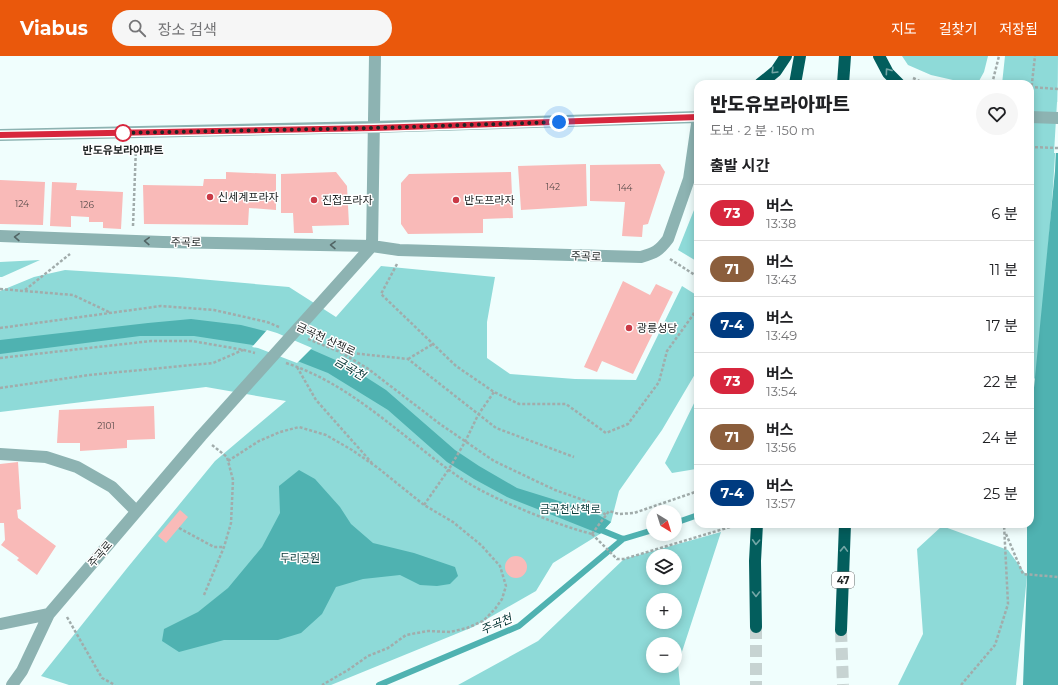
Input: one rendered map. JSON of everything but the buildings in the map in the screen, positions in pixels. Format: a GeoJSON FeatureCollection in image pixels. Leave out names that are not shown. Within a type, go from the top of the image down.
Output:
{"type":"FeatureCollection","features":[{"type":"Feature","properties":{"kind":"highway"},"geometry":{"type":"LineString","coordinates":[[765,80],[776,70],[786,56]]}},
{"type":"Feature","properties":{"kind":"highway"},"geometry":{"type":"LineString","coordinates":[[796,80],[800,56]]}},
{"type":"Feature","properties":{"kind":"highway"},"geometry":{"type":"LineString","coordinates":[[843,80],[845,56]]}},
{"type":"Feature","properties":{"kind":"highway"},"geometry":{"type":"LineString","coordinates":[[878,56],[888,73],[895,80]]}},
{"type":"Feature","properties":{"kind":"highway"},"geometry":{"type":"LineString","coordinates":[[756,627],[755,561],[757,528]]}},
{"type":"Feature","properties":{"kind":"highway","name":"47"},"geometry":{"type":"LineString","coordinates":[[841,630],[845,528]]}},
{"type":"Feature","properties":{"kind":"street"},"geometry":{"type":"LineString","coordinates":[[372,246],[375,56]]}},
{"type":"Feature","properties":{"kind":"street"},"geometry":{"type":"LineString","coordinates":[[0,136],[374,128],[694,117]]}},
{"type":"Feature","properties":{"kind":"street"},"geometry":{"type":"LineString","coordinates":[[1034,117],[1058,118]]}},
{"type":"Feature","properties":{"kind":"street"},"geometry":{"type":"LineString","coordinates":[[657,251],[668,239],[689,179],[694,145]]}},
{"type":"Feature","properties":{"kind":"street","name":"주곡로"},"geometry":{"type":"LineString","coordinates":[[0,236],[372,246],[405,250],[631,257],[641,257],[657,251]]}},
{"type":"Feature","properties":{"kind":"street","name":"주곡로"},"geometry":{"type":"LineString","coordinates":[[12,685],[22,671],[49,614],[215,420],[372,246]]}},
{"type":"Feature","properties":{"kind":"street"},"geometry":{"type":"LineString","coordinates":[[0,454],[46,457],[77,467],[112,487],[136,511]]}},
{"type":"Feature","properties":{"kind":"street"},"geometry":{"type":"LineString","coordinates":[[0,624],[49,614]]}},
{"type":"Feature","properties":{"kind":"path"},"geometry":{"type":"LineString","coordinates":[[993,80],[999,56]]}},
{"type":"Feature","properties":{"kind":"path"},"geometry":{"type":"LineString","coordinates":[[1032,80],[1035,56]]}},
{"type":"Feature","properties":{"kind":"path"},"geometry":{"type":"LineString","coordinates":[[1034,87],[1058,89]]}},
{"type":"Feature","properties":{"kind":"path"},"geometry":{"type":"LineString","coordinates":[[133,240],[136,133]]}},
{"type":"Feature","properties":{"kind":"path"},"geometry":{"type":"LineString","coordinates":[[1034,147],[1058,148]]}},
{"type":"Feature","properties":{"kind":"path"},"geometry":{"type":"LineString","coordinates":[[25,290],[89,239]]}},
{"type":"Feature","properties":{"kind":"path"},"geometry":{"type":"LineString","coordinates":[[405,250],[381,294],[456,366],[494,392],[519,404],[566,404],[606,433],[628,424],[659,382],[667,351],[694,313]]}},
{"type":"Feature","properties":{"kind":"path"},"geometry":{"type":"LineString","coordinates":[[657,251],[694,274]]}},
{"type":"Feature","properties":{"kind":"path"},"geometry":{"type":"LineString","coordinates":[[0,289],[73,295],[111,313]]}},
{"type":"Feature","properties":{"kind":"path","name":"금곡천 산책로"},"geometry":{"type":"LineString","coordinates":[[0,328],[161,306],[214,310],[267,322],[282,328]]}},
{"type":"Feature","properties":{"kind":"path","name":"금곡천 산책로"},"geometry":{"type":"LineString","coordinates":[[304,337],[340,352],[367,368],[465,442],[494,461],[555,490],[589,502],[605,516]]}},
{"type":"Feature","properties":{"kind":"path"},"geometry":{"type":"LineString","coordinates":[[0,358],[151,341],[192,342],[244,350],[259,354]]}},
{"type":"Feature","properties":{"kind":"path"},"geometry":{"type":"LineString","coordinates":[[408,359],[433,344]]}},
{"type":"Feature","properties":{"kind":"path"},"geometry":{"type":"LineString","coordinates":[[0,388],[89,375],[213,363],[244,350]]}},
{"type":"Feature","properties":{"kind":"path"},"geometry":{"type":"LineString","coordinates":[[340,352],[408,359],[496,428],[574,456]]}},
{"type":"Feature","properties":{"kind":"path"},"geometry":{"type":"LineString","coordinates":[[281,362],[296,366],[349,394],[424,452],[474,486],[501,500],[572,529],[592,534],[617,559],[624,560],[727,528]]}},
{"type":"Feature","properties":{"kind":"path"},"geometry":{"type":"LineString","coordinates":[[296,366],[316,400],[358,448],[378,468]]}},
{"type":"Feature","properties":{"kind":"path"},"geometry":{"type":"LineString","coordinates":[[424,505],[449,469],[465,442],[478,415],[494,392]]}},
{"type":"Feature","properties":{"kind":"path"},"geometry":{"type":"LineString","coordinates":[[228,461],[259,441],[280,432],[299,428],[326,435],[352,450],[378,468],[424,505],[453,522],[481,545],[500,566],[506,586],[502,600],[482,621],[467,628],[450,632],[428,632],[406,635],[388,648],[368,656],[322,685]]}},
{"type":"Feature","properties":{"kind":"path"},"geometry":{"type":"LineString","coordinates":[[201,436],[227,457],[234,480],[231,523],[224,547],[204,595]]}},
{"type":"Feature","properties":{"kind":"path"},"geometry":{"type":"LineString","coordinates":[[592,534],[609,511],[619,514],[634,513],[694,492]]}},
{"type":"Feature","properties":{"kind":"path"},"geometry":{"type":"LineString","coordinates":[[179,528],[214,547],[224,547]]}},
{"type":"Feature","properties":{"kind":"path"},"geometry":{"type":"LineString","coordinates":[[962,685],[994,645],[1008,604],[1005,528]]}},
{"type":"Feature","properties":{"kind":"path"},"geometry":{"type":"LineString","coordinates":[[1005,531],[1023,574],[1058,577]]}},
{"type":"Feature","properties":{"kind":"path"},"geometry":{"type":"LineString","coordinates":[[59,602],[102,678],[115,685]]}},
{"type":"Feature","properties":{"kind":"green space"},"geometry":{"type":"Polygon","coordinates":[[[902,56],[988,56],[984,72],[980,80],[953,80],[931,75],[908,65],[902,56]]]}},
{"type":"Feature","properties":{"kind":"green space"},"geometry":{"type":"Polygon","coordinates":[[[1005,56],[1058,56],[1054,177],[1036,378],[1034,379],[1034,80],[1002,80],[1005,56]]]}},
{"type":"Feature","properties":{"kind":"green space"},"geometry":{"type":"Polygon","coordinates":[[[694,210],[694,260],[678,250],[694,210]]]}},
{"type":"Feature","properties":{"kind":"green space"},"geometry":{"type":"Polygon","coordinates":[[[40,260],[2,277],[0,277],[0,262],[40,260]]]}},
{"type":"Feature","properties":{"kind":"green space"},"geometry":{"type":"Polygon","coordinates":[[[381,266],[495,277],[487,322],[487,358],[510,374],[575,379],[636,380],[682,286],[694,294],[694,376],[662,430],[619,491],[611,522],[600,534],[553,563],[536,591],[473,627],[331,685],[69,685],[41,676],[215,461],[286,401],[206,387],[0,412],[0,291],[34,277],[65,270],[176,277],[289,287],[336,317],[381,266]]]}},
{"type":"Feature","properties":{"kind":"green space"},"geometry":{"type":"Polygon","coordinates":[[[694,403],[694,469],[672,473],[665,463],[694,403]]]}},
{"type":"Feature","properties":{"kind":"green space"},"geometry":{"type":"Polygon","coordinates":[[[940,528],[948,528],[1008,550],[1027,576],[1016,685],[898,685],[923,634],[917,549],[940,528]]]}},
{"type":"Feature","properties":{"kind":"green space"},"geometry":{"type":"Polygon","coordinates":[[[721,532],[682,652],[682,637],[646,637],[646,673],[679,673],[680,685],[458,685],[538,641],[624,559],[646,553],[646,585],[682,585],[682,549],[660,549],[721,532]]]}},
{"type":"Feature","properties":{"kind":"water"},"geometry":{"type":"Polygon","coordinates":[[[1058,104],[1058,685],[1023,685],[1027,576],[1027,528],[1034,528],[1034,388],[1055,171],[1058,104]]]}},
{"type":"Feature","properties":{"kind":"water","name":"금곡천"},"geometry":{"type":"Polygon","coordinates":[[[191,319],[241,325],[276,334],[347,365],[386,390],[455,450],[479,466],[517,488],[591,511],[611,522],[600,534],[507,497],[447,462],[388,410],[328,373],[259,346],[194,336],[140,336],[0,354],[0,340],[191,319]]]}},
{"type":"Feature","properties":{"kind":"water"},"geometry":{"type":"Polygon","coordinates":[[[299,470],[315,479],[340,507],[351,524],[373,543],[414,553],[455,567],[458,576],[450,584],[437,586],[420,585],[400,575],[363,579],[336,587],[322,614],[301,633],[278,640],[224,640],[179,652],[162,641],[164,629],[198,612],[228,588],[262,547],[280,513],[279,486],[299,470]]]}},
{"type":"Feature","properties":{"kind":"pier"},"geometry":{"type":"Polygon","coordinates":[[[1057,102],[1058,153],[1054,153],[1057,102]]]}},
{"type":"Feature","properties":{"kind":"pier"},"geometry":{"type":"Polygon","coordinates":[[[267,330],[312,348],[297,363],[252,347],[267,330]]]}},
{"type":"Feature","properties":{"kind":"waterway","name":"금곡천"},"geometry":{"type":"LineString","coordinates":[[682,521],[694,516]]}},
{"type":"Feature","properties":{"kind":"waterway","name":"금곡천"},"geometry":{"type":"LineString","coordinates":[[596,528],[623,539],[646,532]]}},
{"type":"Feature","properties":{"kind":"waterway","name":"주곡천"},"geometry":{"type":"LineString","coordinates":[[379,685],[519,626],[623,539]]}},
{"type":"Feature","properties":{"kind":"tunnel"},"geometry":{"type":"LineString","coordinates":[[756,627],[756,685]]}},
{"type":"Feature","properties":{"kind":"tunnel"},"geometry":{"type":"LineString","coordinates":[[841,630],[843,685]]}},
{"type":"Feature","properties":{"kind":"bus line","name":"73"},"geometry":{"type":"LineString","coordinates":[[0,135],[374,128],[694,117]]}},
{"type":"Feature","properties":{"kind":"place","name":"반도유보라아파트"},"geometry":{"type":"Point","coordinates":[123,133]}},
{"type":"Feature","properties":{"kind":"place","name":"신세계프라자"},"geometry":{"type":"Point","coordinates":[210,197]}},
{"type":"Feature","properties":{"kind":"place","name":"진접프라자"},"geometry":{"type":"Point","coordinates":[314,200]}},
{"type":"Feature","properties":{"kind":"place","name":"반도프라자"},"geometry":{"type":"Point","coordinates":[456,200]}},
{"type":"Feature","properties":{"kind":"place","name":"광릉성당"},"geometry":{"type":"Point","coordinates":[629,328]}},
{"type":"Feature","properties":{"kind":"route"},"geometry":{"type":"LineString","coordinates":[[123,133],[121,133],[374,128],[559,122]]}},
{"type":"Feature","properties":{"kind":"park label","name":"금곡천산책로"},"geometry":{"type":"Point","coordinates":[570,509]}},
{"type":"Feature","properties":{"kind":"park label","name":"두리공원"},"geometry":{"type":"Point","coordinates":[300,558]}}]}
